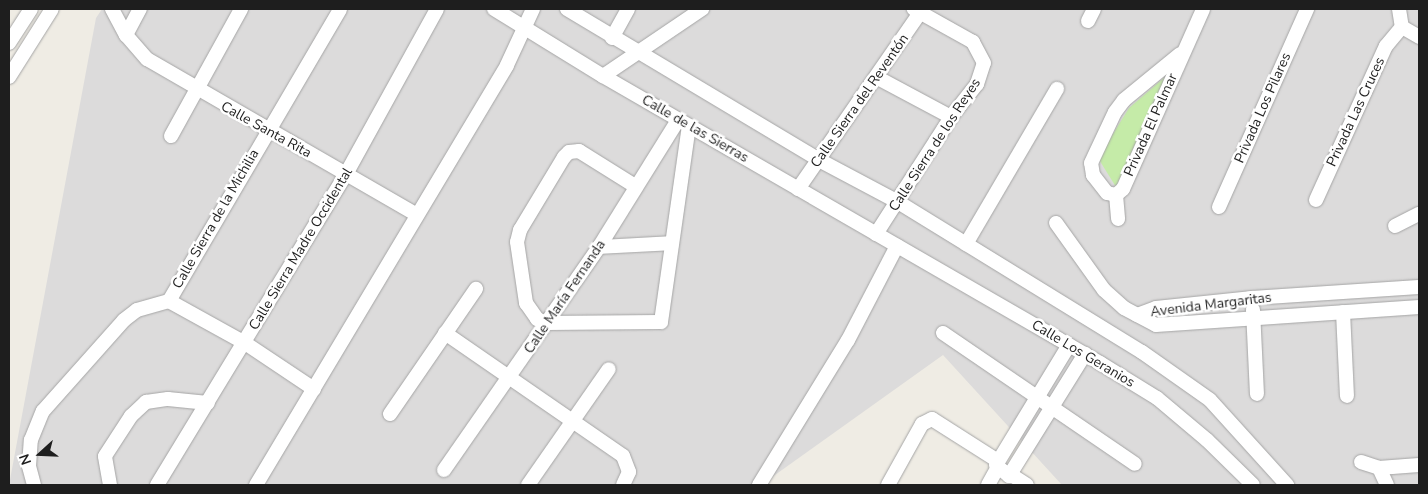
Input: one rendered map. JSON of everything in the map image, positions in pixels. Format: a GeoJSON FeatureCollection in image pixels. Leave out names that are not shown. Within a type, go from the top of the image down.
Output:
{"type":"FeatureCollection","features":[{"type":"Feature","properties":{"kind":"street"},"geometry":{"type":"LineString","coordinates":[[9,44],[31,9]]}},
{"type":"Feature","properties":{"kind":"street"},"geometry":{"type":"LineString","coordinates":[[9,77],[52,9]]}},
{"type":"Feature","properties":{"kind":"street","name":"Calle Santa Rita"},"geometry":{"type":"LineString","coordinates":[[112,9],[126,35],[147,59],[195,90],[416,214]]}},
{"type":"Feature","properties":{"kind":"street"},"geometry":{"type":"LineString","coordinates":[[126,35],[140,9]]}},
{"type":"Feature","properties":{"kind":"street"},"geometry":{"type":"LineString","coordinates":[[171,136],[241,9]]}},
{"type":"Feature","properties":{"kind":"street","name":"Calle Sierra de la Michilia"},"geometry":{"type":"LineString","coordinates":[[169,301],[340,9]]}},
{"type":"Feature","properties":{"kind":"street","name":"Calle Sierra Madre Occidental"},"geometry":{"type":"LineString","coordinates":[[157,485],[346,174],[437,9]]}},
{"type":"Feature","properties":{"kind":"street","name":"Calle de las Sierras"},"geometry":{"type":"LineString","coordinates":[[494,9],[603,76],[897,246]]}},
{"type":"Feature","properties":{"kind":"street"},"geometry":{"type":"LineString","coordinates":[[256,485],[416,214],[507,65],[533,9]]}},
{"type":"Feature","properties":{"kind":"street"},"geometry":{"type":"LineString","coordinates":[[566,9],[636,53],[819,160],[898,202],[1142,352],[1210,400],[1287,485]]}},
{"type":"Feature","properties":{"kind":"street"},"geometry":{"type":"LineString","coordinates":[[612,38],[628,9]]}},
{"type":"Feature","properties":{"kind":"street"},"geometry":{"type":"LineString","coordinates":[[603,76],[702,9]]}},
{"type":"Feature","properties":{"kind":"street","name":"Privada El Palmar"},"geometry":{"type":"LineString","coordinates":[[1182,52],[1124,100],[1115,112],[1091,163],[1093,175],[1107,192],[1116,195],[1123,189],[1182,52],[1203,9]]}},
{"type":"Feature","properties":{"kind":"street","name":"Privada Los Pilares"},"geometry":{"type":"LineString","coordinates":[[1219,207],[1307,9]]}},
{"type":"Feature","properties":{"kind":"street"},"geometry":{"type":"LineString","coordinates":[[1399,9],[1402,27],[1419,37]]}},
{"type":"Feature","properties":{"kind":"street","name":"Calle Sierra de los Reyes"},"geometry":{"type":"LineString","coordinates":[[876,234],[951,116],[982,73],[982,53],[960,33],[917,11]]}},
{"type":"Feature","properties":{"kind":"street","name":"Calle Sierra del Reventón"},"geometry":{"type":"LineString","coordinates":[[798,189],[878,78],[917,11]]}},
{"type":"Feature","properties":{"kind":"street","name":"Privada Las Cruces"},"geometry":{"type":"LineString","coordinates":[[1316,200],[1386,46],[1402,27]]}},
{"type":"Feature","properties":{"kind":"street"},"geometry":{"type":"LineString","coordinates":[[878,78],[951,116]]}},
{"type":"Feature","properties":{"kind":"street"},"geometry":{"type":"LineString","coordinates":[[966,244],[1057,88]]}},
{"type":"Feature","properties":{"kind":"street"},"geometry":{"type":"LineString","coordinates":[[635,186],[570,145],[520,230],[517,242],[526,303],[537,319],[546,324],[667,322],[672,243],[684,123]]}},
{"type":"Feature","properties":{"kind":"street","name":"Calle María Fernanda"},"geometry":{"type":"LineString","coordinates":[[444,470],[510,380],[599,247],[635,186],[684,123]]}},
{"type":"Feature","properties":{"kind":"street"},"geometry":{"type":"LineString","coordinates":[[1116,195],[1118,219]]}},
{"type":"Feature","properties":{"kind":"street"},"geometry":{"type":"LineString","coordinates":[[1395,226],[1419,214]]}},
{"type":"Feature","properties":{"kind":"street"},"geometry":{"type":"LineString","coordinates":[[1056,223],[1104,290],[1137,315]]}},
{"type":"Feature","properties":{"kind":"street"},"geometry":{"type":"LineString","coordinates":[[599,247],[672,243]]}},
{"type":"Feature","properties":{"kind":"street"},"geometry":{"type":"LineString","coordinates":[[759,485],[848,340],[897,246]]}},
{"type":"Feature","properties":{"kind":"street","name":"Calle Los Geranios"},"geometry":{"type":"LineString","coordinates":[[897,246],[1157,398],[1207,440],[1253,485]]}},
{"type":"Feature","properties":{"kind":"street","name":"Avenida Margaritas"},"geometry":{"type":"LineString","coordinates":[[1137,315],[1156,308],[1252,298],[1419,287]]}},
{"type":"Feature","properties":{"kind":"street"},"geometry":{"type":"LineString","coordinates":[[390,414],[476,289]]}},
{"type":"Feature","properties":{"kind":"street"},"geometry":{"type":"LineString","coordinates":[[1252,298],[1257,394]]}},
{"type":"Feature","properties":{"kind":"street"},"geometry":{"type":"LineString","coordinates":[[34,485],[29,466],[31,440],[43,411],[124,320],[137,310],[169,301],[244,343],[314,389]]}},
{"type":"Feature","properties":{"kind":"street","name":"Avenida Margaritas"},"geometry":{"type":"LineString","coordinates":[[1137,315],[1156,325],[1419,307]]}},
{"type":"Feature","properties":{"kind":"street"},"geometry":{"type":"LineString","coordinates":[[1343,312],[1347,396]]}},
{"type":"Feature","properties":{"kind":"street"},"geometry":{"type":"LineString","coordinates":[[445,333],[510,380],[574,421],[623,456],[628,464],[624,483]]}},
{"type":"Feature","properties":{"kind":"street"},"geometry":{"type":"LineString","coordinates":[[943,333],[1135,464]]}},
{"type":"Feature","properties":{"kind":"street"},"geometry":{"type":"LineString","coordinates":[[1002,468],[1036,397],[1069,345]]}},
{"type":"Feature","properties":{"kind":"street"},"geometry":{"type":"LineString","coordinates":[[988,485],[1050,407],[1084,354]]}},
{"type":"Feature","properties":{"kind":"street"},"geometry":{"type":"LineString","coordinates":[[528,485],[574,421],[608,369]]}},
{"type":"Feature","properties":{"kind":"street"},"geometry":{"type":"LineString","coordinates":[[110,485],[106,456],[131,416],[146,402],[168,399],[208,403]]}},
{"type":"Feature","properties":{"kind":"street"},"geometry":{"type":"LineString","coordinates":[[888,485],[922,424],[932,419],[1027,485]]}},
{"type":"Feature","properties":{"kind":"street"},"geometry":{"type":"LineString","coordinates":[[1361,462],[1379,468],[1419,465]]}},
{"type":"Feature","properties":{"kind":"street"},"geometry":{"type":"LineString","coordinates":[[1379,468],[1387,485]]}},
{"type":"Feature","properties":{"kind":"shaded area"},"geometry":{"type":"Polygon","coordinates":[[[102,9],[1419,9],[1419,485],[1062,485],[943,355],[761,485],[9,485],[96,18],[102,9]]]}},
{"type":"Feature","properties":{"kind":"green space"},"geometry":{"type":"Polygon","coordinates":[[[1166,76],[1116,187],[1098,158],[1129,108],[1166,76]]]}}]}
